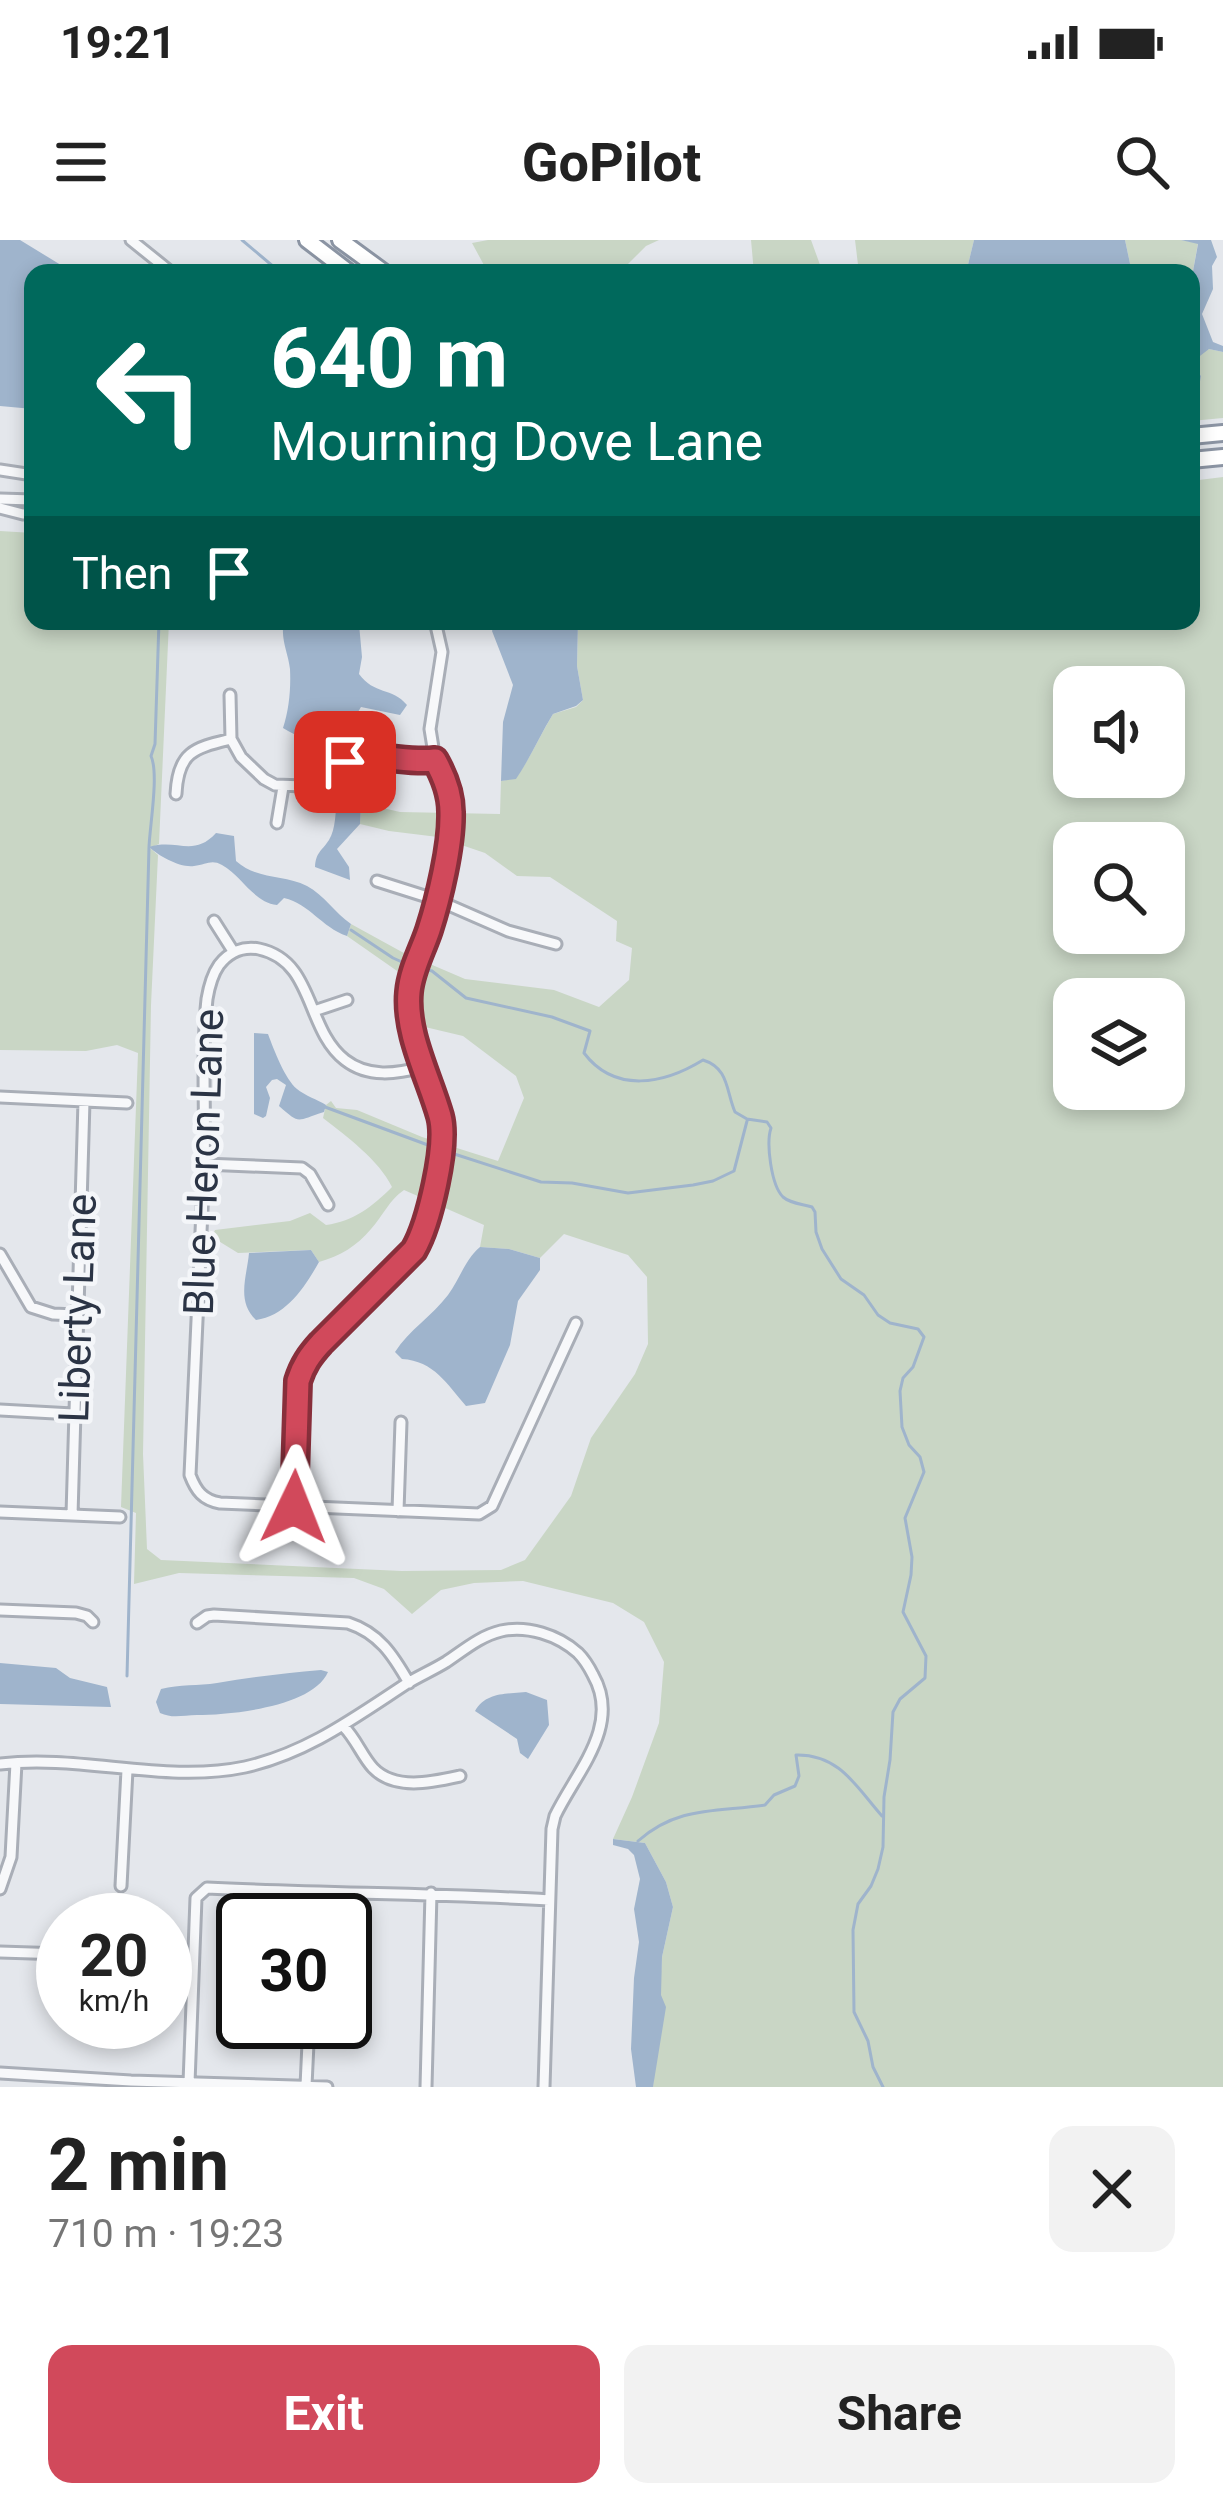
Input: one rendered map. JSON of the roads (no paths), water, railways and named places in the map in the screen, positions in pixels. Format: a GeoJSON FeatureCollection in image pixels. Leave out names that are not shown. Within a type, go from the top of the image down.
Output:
{"type":"FeatureCollection","features":[{"type":"Feature","properties":{"kind":"highway"},"geometry":{"type":"LineString","coordinates":[[307,240],[338,264]]}},
{"type":"Feature","properties":{"kind":"highway"},"geometry":{"type":"LineString","coordinates":[[340,240],[375,264]]}},
{"type":"Feature","properties":{"kind":"highway"},"geometry":{"type":"LineString","coordinates":[[353,240],[378,264]]}},
{"type":"Feature","properties":{"kind":"street"},"geometry":{"type":"LineString","coordinates":[[131,240],[161,264]]}},
{"type":"Feature","properties":{"kind":"street"},"geometry":{"type":"LineString","coordinates":[[437,630],[442,652],[430,730],[451,812],[450,829],[437,900],[412,975],[409,1009],[442,1137],[424,1234],[414,1250],[306,1359],[298,1381],[294,1507],[478,1514],[492,1506],[576,1323]]}},
{"type":"Feature","properties":{"kind":"street"},"geometry":{"type":"LineString","coordinates":[[230,694],[231,739],[241,757],[264,779],[283,787],[316,783],[358,756],[435,760]]}},
{"type":"Feature","properties":{"kind":"street"},"geometry":{"type":"LineString","coordinates":[[176,794],[188,754],[231,739]]}},
{"type":"Feature","properties":{"kind":"street"},"geometry":{"type":"LineString","coordinates":[[277,823],[283,787]]}},
{"type":"Feature","properties":{"kind":"street"},"geometry":{"type":"LineString","coordinates":[[377,881],[437,900],[508,931],[556,944]]}},
{"type":"Feature","properties":{"kind":"street"},"geometry":{"type":"LineString","coordinates":[[214,921],[233,952]]}},
{"type":"Feature","properties":{"kind":"street","name":"Blue Heron Lane"},"geometry":{"type":"LineString","coordinates":[[294,1507],[209,1501],[190,1475],[207,1000],[216,969],[233,952],[248,947],[281,956],[302,980],[331,1046],[345,1060],[364,1071],[381,1073],[423,1067]]}},
{"type":"Feature","properties":{"kind":"street"},"geometry":{"type":"LineString","coordinates":[[314,1011],[347,1000]]}},
{"type":"Feature","properties":{"kind":"street"},"geometry":{"type":"LineString","coordinates":[[0,1097],[127,1102]]}},
{"type":"Feature","properties":{"kind":"street","name":"Liberty Lane"},"geometry":{"type":"LineString","coordinates":[[72,1515],[84,1101]]}},
{"type":"Feature","properties":{"kind":"street"},"geometry":{"type":"LineString","coordinates":[[204,1164],[302,1168],[328,1205]]}},
{"type":"Feature","properties":{"kind":"street"},"geometry":{"type":"LineString","coordinates":[[0,1254],[31,1307],[76,1315]]}},
{"type":"Feature","properties":{"kind":"street"},"geometry":{"type":"LineString","coordinates":[[0,1410],[73,1414]]}},
{"type":"Feature","properties":{"kind":"street"},"geometry":{"type":"LineString","coordinates":[[398,1511],[401,1422]]}},
{"type":"Feature","properties":{"kind":"street"},"geometry":{"type":"LineString","coordinates":[[0,1512],[120,1517]]}},
{"type":"Feature","properties":{"kind":"street"},"geometry":{"type":"LineString","coordinates":[[0,1610],[76,1613],[93,1622]]}},
{"type":"Feature","properties":{"kind":"street"},"geometry":{"type":"LineString","coordinates":[[197,1623],[214,1615],[348,1623],[386,1646],[409,1682]]}},
{"type":"Feature","properties":{"kind":"street"},"geometry":{"type":"LineString","coordinates":[[0,1765],[80,1764],[212,1772],[247,1766],[302,1749],[483,1638],[520,1629],[555,1638],[580,1654],[589,1667],[598,1684],[603,1722],[555,1816],[544,2087]]}},
{"type":"Feature","properties":{"kind":"street"},"geometry":{"type":"LineString","coordinates":[[344,1726],[375,1771],[389,1778],[418,1783],[460,1776]]}},
{"type":"Feature","properties":{"kind":"street"},"geometry":{"type":"LineString","coordinates":[[0,1889],[11,1857],[16,1762]]}},
{"type":"Feature","properties":{"kind":"street"},"geometry":{"type":"LineString","coordinates":[[122,1886],[128,1770]]}},
{"type":"Feature","properties":{"kind":"street"},"geometry":{"type":"LineString","coordinates":[[190,2084],[196,1898],[207,1888],[315,1893]]}},
{"type":"Feature","properties":{"kind":"street"},"geometry":{"type":"LineString","coordinates":[[372,1893],[549,1900]]}},
{"type":"Feature","properties":{"kind":"street"},"geometry":{"type":"LineString","coordinates":[[426,2087],[431,1893]]}},
{"type":"Feature","properties":{"kind":"street"},"geometry":{"type":"LineString","coordinates":[[0,1952],[36,1953]]}},
{"type":"Feature","properties":{"kind":"street"},"geometry":{"type":"LineString","coordinates":[[306,2086],[308,2049]]}},
{"type":"Feature","properties":{"kind":"street"},"geometry":{"type":"LineString","coordinates":[[0,2073],[131,2084],[327,2087]]}},
{"type":"Feature","properties":{"kind":"water"},"geometry":{"type":"Polygon","coordinates":[[[0,240],[20,240],[59,264],[24,264],[24,408],[0,406],[0,240]]]}},
{"type":"Feature","properties":{"kind":"water"},"geometry":{"type":"Polygon","coordinates":[[[974,240],[1125,240],[1130,264],[968,264],[974,240]]]}},
{"type":"Feature","properties":{"kind":"water"},"geometry":{"type":"Polygon","coordinates":[[[1181,240],[1211,240],[1217,257],[1212,266],[1213,289],[1202,314],[1213,342],[1223,346],[1223,352],[1209,349],[1200,356],[1200,264],[1194,264],[1198,244],[1181,240]]]}},
{"type":"Feature","properties":{"kind":"water"},"geometry":{"type":"Polygon","coordinates":[[[283,630],[360,630],[359,674],[407,705],[400,715],[361,707],[352,741],[343,744],[325,745],[283,728],[290,669],[283,630]]]}},
{"type":"Feature","properties":{"kind":"water"},"geometry":{"type":"Polygon","coordinates":[[[578,630],[583,700],[553,714],[516,779],[501,781],[503,722],[513,685],[492,631],[578,630]]]}},
{"type":"Feature","properties":{"kind":"water"},"geometry":{"type":"Polygon","coordinates":[[[337,800],[361,803],[360,824],[337,849],[349,867],[350,880],[315,867],[333,831],[337,800]]]}},
{"type":"Feature","properties":{"kind":"water"},"geometry":{"type":"Polygon","coordinates":[[[216,833],[234,836],[236,861],[244,867],[298,882],[319,894],[351,924],[347,936],[293,901],[284,898],[277,905],[261,899],[222,865],[182,865],[149,847],[192,846],[216,833]]]}},
{"type":"Feature","properties":{"kind":"water"},"geometry":{"type":"Polygon","coordinates":[[[254,1033],[268,1034],[288,1078],[300,1091],[326,1105],[324,1112],[295,1119],[279,1106],[286,1085],[277,1079],[266,1087],[270,1098],[266,1116],[254,1114],[254,1033]]]}},
{"type":"Feature","properties":{"kind":"water"},"geometry":{"type":"Polygon","coordinates":[[[480,1247],[540,1258],[540,1270],[518,1301],[510,1345],[485,1403],[466,1406],[431,1369],[395,1352],[448,1295],[480,1247]]]}},
{"type":"Feature","properties":{"kind":"water"},"geometry":{"type":"Polygon","coordinates":[[[311,1250],[319,1262],[301,1290],[277,1313],[256,1320],[244,1297],[249,1253],[311,1250]]]}},
{"type":"Feature","properties":{"kind":"water"},"geometry":{"type":"Polygon","coordinates":[[[0,1663],[56,1668],[70,1678],[107,1687],[111,1707],[0,1704],[0,1663]]]}},
{"type":"Feature","properties":{"kind":"water"},"geometry":{"type":"Polygon","coordinates":[[[328,1672],[306,1693],[249,1711],[174,1716],[160,1713],[156,1702],[161,1689],[168,1687],[328,1672]]]}},
{"type":"Feature","properties":{"kind":"water"},"geometry":{"type":"Polygon","coordinates":[[[526,1692],[547,1700],[549,1725],[528,1759],[520,1753],[517,1739],[475,1711],[491,1697],[526,1692]]]}},
{"type":"Feature","properties":{"kind":"water"},"geometry":{"type":"Polygon","coordinates":[[[613,1839],[645,1843],[666,1882],[673,1907],[662,1957],[661,1995],[666,2007],[653,2087],[636,2087],[631,2049],[639,1942],[634,1909],[640,1879],[634,1855],[613,1845],[613,1839]]]}},
{"type":"Feature","properties":{"kind":"waterway"},"geometry":{"type":"LineString","coordinates":[[242,240],[270,264]]}},
{"type":"Feature","properties":{"kind":"waterway"},"geometry":{"type":"LineString","coordinates":[[127,1676],[154,787],[151,756],[159,630]]}},
{"type":"Feature","properties":{"kind":"waterway"},"geometry":{"type":"LineString","coordinates":[[351,930],[411,966]]}},
{"type":"Feature","properties":{"kind":"waterway"},"geometry":{"type":"LineString","coordinates":[[420,968],[432,971],[466,998],[552,1017],[590,1031],[584,1053],[610,1075],[625,1080],[656,1079],[703,1060],[718,1069],[735,1112],[767,1122],[771,1128],[775,1183],[783,1197],[812,1207],[822,1249],[841,1279],[864,1295],[878,1315],[918,1329],[924,1337],[900,1391],[902,1427],[924,1472],[905,1518],[912,1557],[903,1612],[926,1656],[925,1678],[900,1699],[893,1712],[883,1847],[871,1886],[858,1904],[853,1930],[854,2012],[883,2087]]}},
{"type":"Feature","properties":{"kind":"waterway"},"geometry":{"type":"LineString","coordinates":[[325,1107],[436,1148]]}},
{"type":"Feature","properties":{"kind":"waterway"},"geometry":{"type":"LineString","coordinates":[[445,1151],[541,1182],[628,1193],[713,1181],[734,1171],[747,1121]]}},
{"type":"Feature","properties":{"kind":"waterway"},"geometry":{"type":"LineString","coordinates":[[638,1841],[682,1816],[765,1805],[774,1795],[795,1786],[799,1776],[796,1755],[836,1766],[882,1816]]}}]}
